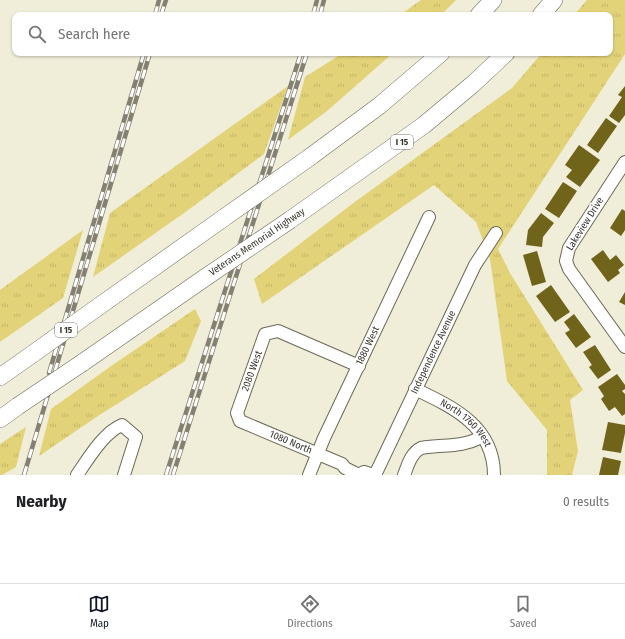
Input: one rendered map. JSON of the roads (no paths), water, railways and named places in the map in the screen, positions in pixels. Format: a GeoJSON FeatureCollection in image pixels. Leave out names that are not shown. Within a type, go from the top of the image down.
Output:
{"type":"FeatureCollection","features":[{"type":"Feature","properties":{"kind":"highway"},"geometry":{"type":"LineString","coordinates":[[482,12],[493,0]]}},
{"type":"Feature","properties":{"kind":"highway"},"geometry":{"type":"LineString","coordinates":[[544,12],[554,0]]}},
{"type":"Feature","properties":{"kind":"highway","name":"I 15"},"geometry":{"type":"LineString","coordinates":[[0,377],[310,157],[379,106],[437,56]]}},
{"type":"Feature","properties":{"kind":"highway","name":"Veterans Memorial Highway"},"geometry":{"type":"LineString","coordinates":[[0,419],[424,126],[503,56]]}},
{"type":"Feature","properties":{"kind":"street","name":"Lakeview Drive"},"geometry":{"type":"LineString","coordinates":[[625,162],[569,248],[566,261],[569,269],[625,347]]}},
{"type":"Feature","properties":{"kind":"street","name":"1880 West"},"geometry":{"type":"LineString","coordinates":[[309,475],[429,217]]}},
{"type":"Feature","properties":{"kind":"street","name":"Independence Avenue"},"geometry":{"type":"LineString","coordinates":[[371,474],[415,389],[475,265],[496,233]]}},
{"type":"Feature","properties":{"kind":"street","name":"2080 West"},"geometry":{"type":"LineString","coordinates":[[240,421],[237,413],[266,334],[278,331],[359,366]]}},
{"type":"Feature","properties":{"kind":"street","name":"North 1760 West"},"geometry":{"type":"LineString","coordinates":[[415,389],[456,409],[473,423],[494,463],[494,475]]}},
{"type":"Feature","properties":{"kind":"street","name":"1080 North"},"geometry":{"type":"LineString","coordinates":[[240,421],[318,453],[342,464],[344,468],[359,474],[371,474]]}},
{"type":"Feature","properties":{"kind":"street"},"geometry":{"type":"LineString","coordinates":[[77,475],[91,454],[114,428],[122,425],[136,437],[124,475]]}},
{"type":"Feature","properties":{"kind":"street"},"geometry":{"type":"LineString","coordinates":[[404,475],[416,450],[421,448],[455,446],[471,443],[482,438]]}},
{"type":"Feature","properties":{"kind":"railway"},"geometry":{"type":"LineString","coordinates":[[156,12],[159,0]]}},
{"type":"Feature","properties":{"kind":"railway"},"geometry":{"type":"LineString","coordinates":[[162,12],[166,0]]}},
{"type":"Feature","properties":{"kind":"railway"},"geometry":{"type":"LineString","coordinates":[[314,12],[317,0]]}},
{"type":"Feature","properties":{"kind":"railway"},"geometry":{"type":"LineString","coordinates":[[321,12],[324,0]]}},
{"type":"Feature","properties":{"kind":"railway"},"geometry":{"type":"LineString","coordinates":[[49,373],[143,56]]}},
{"type":"Feature","properties":{"kind":"railway"},"geometry":{"type":"LineString","coordinates":[[24,475],[149,56]]}},
{"type":"Feature","properties":{"kind":"railway"},"geometry":{"type":"LineString","coordinates":[[166,475],[300,56]]}},
{"type":"Feature","properties":{"kind":"railway"},"geometry":{"type":"LineString","coordinates":[[173,475],[306,56]]}}]}
